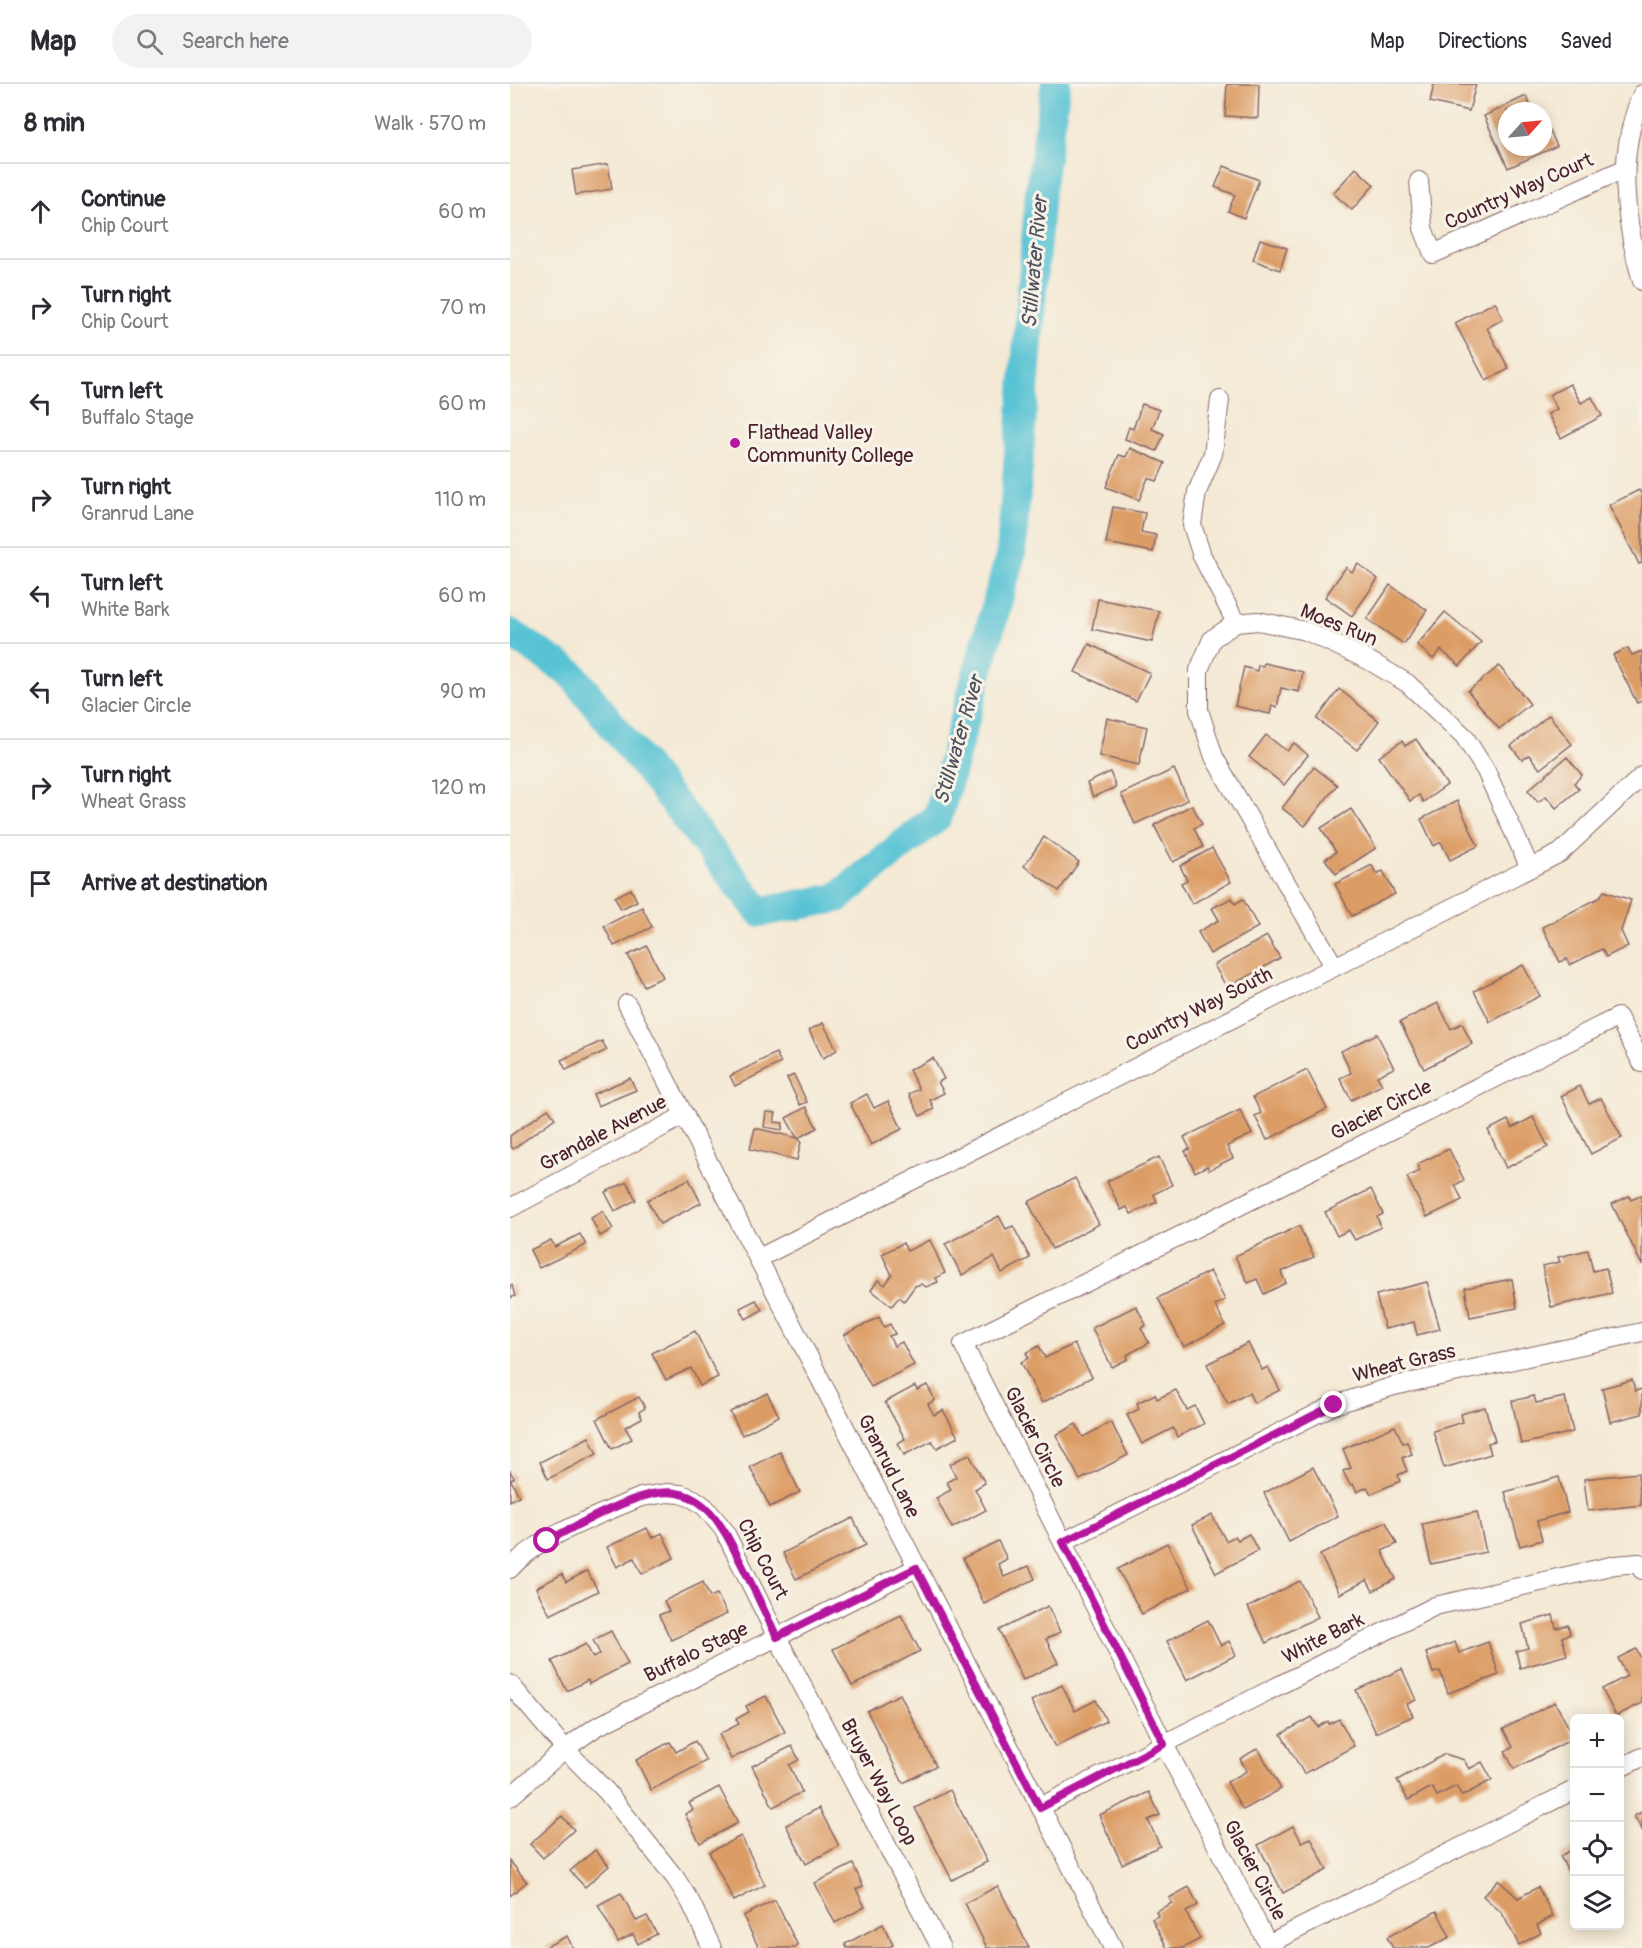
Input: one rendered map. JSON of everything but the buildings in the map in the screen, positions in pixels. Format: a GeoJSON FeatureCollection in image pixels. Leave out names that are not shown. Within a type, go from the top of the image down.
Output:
{"type":"FeatureCollection","features":[{"type":"Feature","properties":{"kind":"street"},"geometry":{"type":"LineString","coordinates":[[1642,94],[1631,125],[1624,169],[1632,235],[1642,281]]}},
{"type":"Feature","properties":{"kind":"street","name":"Country Way Court"},"geometry":{"type":"LineString","coordinates":[[1419,181],[1423,228],[1432,254],[1624,169]]}},
{"type":"Feature","properties":{"kind":"street"},"geometry":{"type":"LineString","coordinates":[[1220,399],[1213,454],[1197,492],[1192,525],[1202,556],[1236,623],[1212,639],[1199,670],[1198,711],[1214,757],[1334,966]]}},
{"type":"Feature","properties":{"kind":"street","name":"Moes Run"},"geometry":{"type":"LineString","coordinates":[[1236,623],[1258,621],[1306,631],[1368,660],[1407,682],[1464,736],[1486,771],[1530,868]]}},
{"type":"Feature","properties":{"kind":"street","name":"Country Way South"},"geometry":{"type":"LineString","coordinates":[[759,1258],[1560,853],[1642,776]]}},
{"type":"Feature","properties":{"kind":"street","name":"Granrud Lane"},"geometry":{"type":"LineString","coordinates":[[627,1004],[1113,1948]]}},
{"type":"Feature","properties":{"kind":"street","name":"Glacier Circle"},"geometry":{"type":"LineString","coordinates":[[1570,1793],[1268,1944],[1164,1744],[963,1344],[1618,1017],[1642,1063]]}},
{"type":"Feature","properties":{"kind":"street","name":"Grandale Avenue"},"geometry":{"type":"LineString","coordinates":[[510,1208],[685,1115]]}},
{"type":"Feature","properties":{"kind":"street","name":"Wheat Grass"},"geometry":{"type":"LineString","coordinates":[[1063,1542],[1334,1405],[1394,1386],[1642,1332]]}},
{"type":"Feature","properties":{"kind":"street","name":"Chip Court"},"geometry":{"type":"LineString","coordinates":[[510,1569],[522,1557],[547,1541],[598,1516],[654,1493],[681,1494],[705,1507],[724,1530],[777,1637]]}},
{"type":"Feature","properties":{"kind":"street","name":"White Bark"},"geometry":{"type":"LineString","coordinates":[[1040,1808],[1435,1606],[1615,1565],[1639,1563],[1642,1570]]}},
{"type":"Feature","properties":{"kind":"street","name":"Buffalo Stage"},"geometry":{"type":"LineString","coordinates":[[510,1797],[565,1749],[596,1727],[916,1568]]}},
{"type":"Feature","properties":{"kind":"street","name":"Bruyer Way Loop"},"geometry":{"type":"LineString","coordinates":[[777,1637],[941,1948]]}},
{"type":"Feature","properties":{"kind":"street"},"geometry":{"type":"LineString","coordinates":[[510,1684],[565,1749],[607,1792],[676,1879],[691,1903],[711,1948]]}},
{"type":"Feature","properties":{"kind":"street"},"geometry":{"type":"LineString","coordinates":[[1624,1766],[1642,1757]]}},
{"type":"Feature","properties":{"kind":"waterway","name":"Stillwater River"},"geometry":{"type":"LineString","coordinates":[[510,633],[571,673],[760,912],[837,898],[938,816],[1011,553],[1040,191],[1056,84]]}},
{"type":"Feature","properties":{"kind":"place","name":"Flathead Valley Community College"},"geometry":{"type":"Point","coordinates":[735,443]}},
{"type":"Feature","properties":{"kind":"route"},"geometry":{"type":"LineString","coordinates":[[547,1541],[587,1521],[654,1493],[681,1494],[694,1499],[715,1517],[724,1530],[777,1637],[916,1568],[1040,1808],[1164,1744],[1063,1542],[1334,1405]]}}]}
